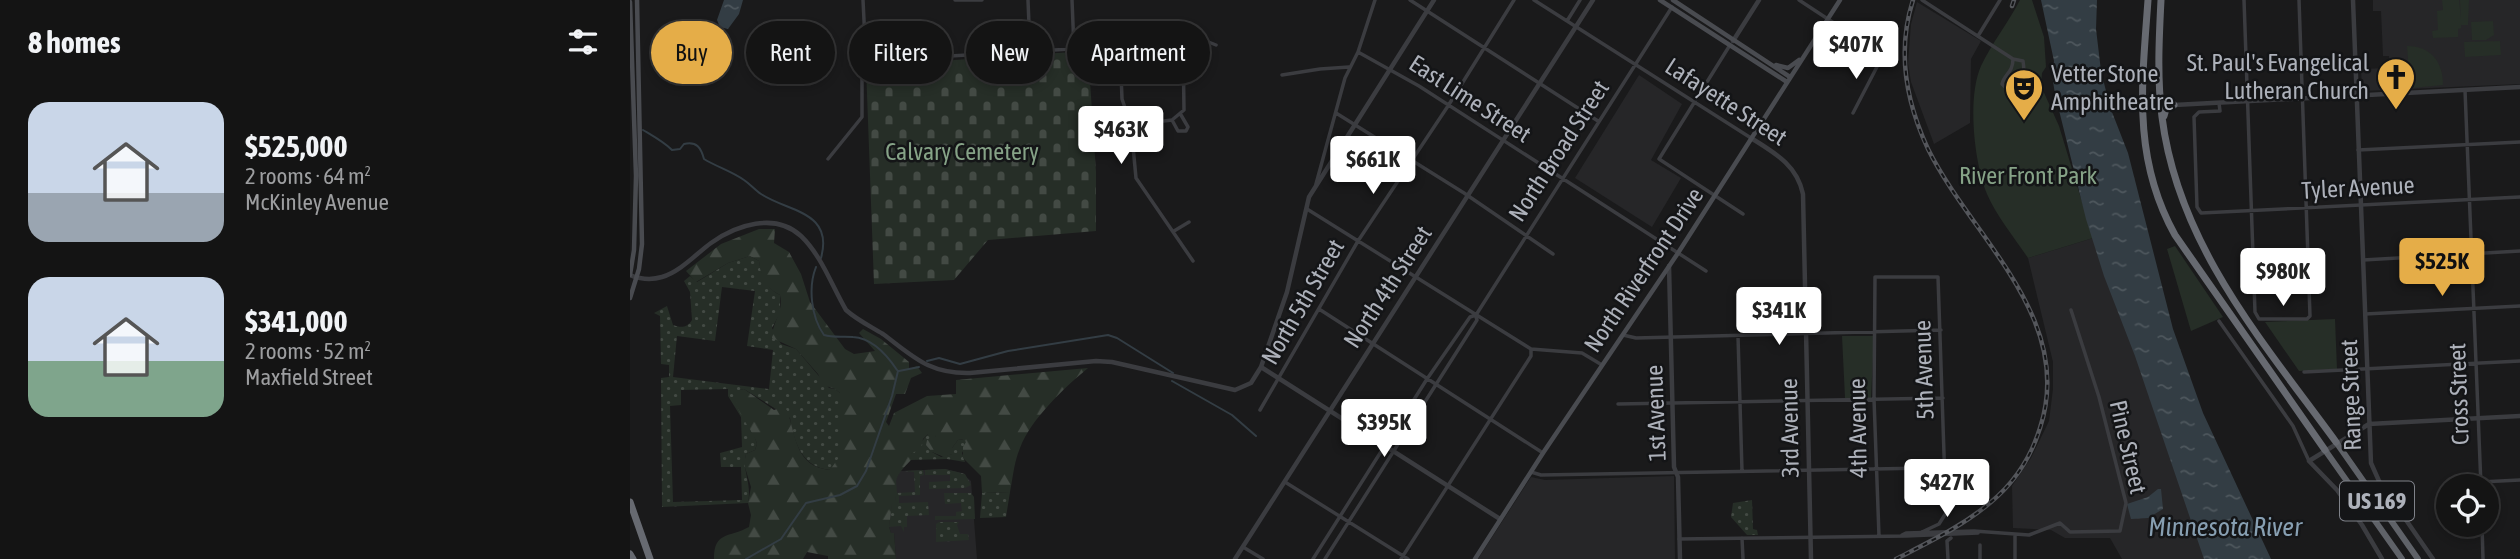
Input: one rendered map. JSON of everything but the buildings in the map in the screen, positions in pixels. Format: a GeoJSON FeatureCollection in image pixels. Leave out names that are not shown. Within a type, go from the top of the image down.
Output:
{"type":"FeatureCollection","features":[{"type":"Feature","properties":{"kind":"highway","name":"US 169"},"geometry":{"type":"LineString","coordinates":[[2148,0],[2142,125],[2148,166],[2160,205],[2175,235],[2402,559]]}},
{"type":"Feature","properties":{"kind":"highway","name":"US 169"},"geometry":{"type":"LineString","coordinates":[[2161,0],[2159,90],[2167,148],[2182,204],[2207,257],[2245,315],[2417,559]]}},
{"type":"Feature","properties":{"kind":"highway"},"geometry":{"type":"LineString","coordinates":[[2159,90],[2164,101],[2174,105]]}},
{"type":"Feature","properties":{"kind":"highway"},"geometry":{"type":"LineString","coordinates":[[2167,148],[2164,112],[2174,105]]}},
{"type":"Feature","properties":{"kind":"highway"},"geometry":{"type":"LineString","coordinates":[[630,502],[650,559]]}},
{"type":"Feature","properties":{"kind":"highway"},"geometry":{"type":"LineString","coordinates":[[630,554],[633,559]]}},
{"type":"Feature","properties":{"kind":"main road"},"geometry":{"type":"LineString","coordinates":[[630,298],[637,278],[642,244],[637,0]]}},
{"type":"Feature","properties":{"kind":"main road"},"geometry":{"type":"LineString","coordinates":[[1660,0],[1787,82]]}},
{"type":"Feature","properties":{"kind":"main road","name":"North Riverfront Drive"},"geometry":{"type":"LineString","coordinates":[[1475,559],[1678,253],[1840,0]]}},
{"type":"Feature","properties":{"kind":"main road"},"geometry":{"type":"LineString","coordinates":[[1675,1],[1790,77]]}},
{"type":"Feature","properties":{"kind":"main road"},"geometry":{"type":"LineString","coordinates":[[630,2],[637,90]]}},
{"type":"Feature","properties":{"kind":"main road"},"geometry":{"type":"LineString","coordinates":[[1771,63],[1789,68],[1803,57]]}},
{"type":"Feature","properties":{"kind":"main road"},"geometry":{"type":"LineString","coordinates":[[630,275],[639,176]]}},
{"type":"Feature","properties":{"kind":"street"},"geometry":{"type":"LineString","coordinates":[[863,0],[864,21]]}},
{"type":"Feature","properties":{"kind":"street"},"geometry":{"type":"LineString","coordinates":[[955,0],[982,0]]}},
{"type":"Feature","properties":{"kind":"street"},"geometry":{"type":"LineString","coordinates":[[1028,0],[1029,21]]}},
{"type":"Feature","properties":{"kind":"street"},"geometry":{"type":"LineString","coordinates":[[1072,0],[1073,21]]}},
{"type":"Feature","properties":{"kind":"street"},"geometry":{"type":"LineString","coordinates":[[1316,184],[1349,67],[1358,52],[1375,0]]}},
{"type":"Feature","properties":{"kind":"street"},"geometry":{"type":"LineString","coordinates":[[1410,0],[1598,121]]}},
{"type":"Feature","properties":{"kind":"street"},"geometry":{"type":"LineString","coordinates":[[630,275],[637,278],[655,278],[666,275],[733,230],[753,223],[769,222],[789,227],[802,236],[846,310],[931,368],[950,373],[970,373],[1096,361],[1112,362],[1235,390],[1251,383],[1261,367],[1287,292],[1309,197],[1434,0]]}},
{"type":"Feature","properties":{"kind":"street","name":"North 5th Street"},"geometry":{"type":"LineString","coordinates":[[1260,410],[1358,241],[1448,106],[1514,0]]}},
{"type":"Feature","properties":{"kind":"street","name":"Lafayette Street"},"geometry":{"type":"LineString","coordinates":[[1534,0],[1786,161],[1795,172]]}},
{"type":"Feature","properties":{"kind":"street"},"geometry":{"type":"LineString","coordinates":[[1567,21],[1580,0]]}},
{"type":"Feature","properties":{"kind":"street","name":"North 4th Street"},"geometry":{"type":"LineString","coordinates":[[1235,559],[1593,0]]}},
{"type":"Feature","properties":{"kind":"street"},"geometry":{"type":"LineString","coordinates":[[1743,214],[1659,159],[1759,0]]}},
{"type":"Feature","properties":{"kind":"street"},"geometry":{"type":"LineString","coordinates":[[1799,0],[1882,56],[1853,113]]}},
{"type":"Feature","properties":{"kind":"street"},"geometry":{"type":"LineString","coordinates":[[1922,0],[2013,59],[2023,61],[2024,75],[2017,89],[2009,91],[2003,87],[2003,80],[2012,70],[2013,59]]}},
{"type":"Feature","properties":{"kind":"street"},"geometry":{"type":"LineString","coordinates":[[1978,36],[2000,0]]}},
{"type":"Feature","properties":{"kind":"street"},"geometry":{"type":"LineString","coordinates":[[2244,0],[2257,318],[2273,320],[2309,318],[2299,0]]}},
{"type":"Feature","properties":{"kind":"street","name":"Range Street"},"geometry":{"type":"LineString","coordinates":[[2353,0],[2371,463],[2375,474],[2433,559]]}},
{"type":"Feature","properties":{"kind":"street","name":"North Broad Street"},"geometry":{"type":"LineString","coordinates":[[1313,559],[1427,379],[1470,317],[1475,315],[1672,7]]}},
{"type":"Feature","properties":{"kind":"street"},"geometry":{"type":"LineString","coordinates":[[1210,43],[1216,45]]}},
{"type":"Feature","properties":{"kind":"street","name":"East Lime Street"},"geometry":{"type":"LineString","coordinates":[[1358,52],[1390,69],[1706,271]]}},
{"type":"Feature","properties":{"kind":"street"},"geometry":{"type":"LineString","coordinates":[[1282,75],[1349,67]]}},
{"type":"Feature","properties":{"kind":"street"},"geometry":{"type":"LineString","coordinates":[[828,159],[862,117],[863,84]]}},
{"type":"Feature","properties":{"kind":"street"},"geometry":{"type":"LineString","coordinates":[[1121,84],[1122,99],[1131,125],[1136,178],[1193,261]]}},
{"type":"Feature","properties":{"kind":"street"},"geometry":{"type":"LineString","coordinates":[[1131,125],[1171,120],[1181,115],[1185,101],[1184,84]]}},
{"type":"Feature","properties":{"kind":"street"},"geometry":{"type":"LineString","coordinates":[[2174,105],[2520,88]]}},
{"type":"Feature","properties":{"kind":"street","name":"Cross Street"},"geometry":{"type":"LineString","coordinates":[[2465,90],[2480,474]]}},
{"type":"Feature","properties":{"kind":"street","name":"Tyler Avenue"},"geometry":{"type":"LineString","coordinates":[[2219,103],[2220,111],[2199,112],[2194,117],[2198,211],[2520,197]]}},
{"type":"Feature","properties":{"kind":"street"},"geometry":{"type":"LineString","coordinates":[[1336,113],[1468,195],[1553,254]]}},
{"type":"Feature","properties":{"kind":"street"},"geometry":{"type":"LineString","coordinates":[[1171,120],[1178,131],[1186,131],[1188,127],[1181,115]]}},
{"type":"Feature","properties":{"kind":"street"},"geometry":{"type":"LineString","coordinates":[[2358,150],[2520,142]]}},
{"type":"Feature","properties":{"kind":"street","name":"3rd Avenue"},"geometry":{"type":"LineString","coordinates":[[1795,172],[1803,201],[1811,559]]}},
{"type":"Feature","properties":{"kind":"street"},"geometry":{"type":"LineString","coordinates":[[1307,209],[1531,349],[1575,351],[1588,355],[1602,365]]}},
{"type":"Feature","properties":{"kind":"street"},"geometry":{"type":"LineString","coordinates":[[1174,231],[1189,222]]}},
{"type":"Feature","properties":{"kind":"street"},"geometry":{"type":"LineString","coordinates":[[2363,260],[2520,251]]}},
{"type":"Feature","properties":{"kind":"street","name":"1st Avenue"},"geometry":{"type":"LineString","coordinates":[[1669,265],[1672,404],[1678,477],[1680,559]]}},
{"type":"Feature","properties":{"kind":"street","name":"4th Avenue"},"geometry":{"type":"LineString","coordinates":[[1879,536],[1874,399],[1875,277],[1938,277]]}},
{"type":"Feature","properties":{"kind":"street","name":"5th Avenue"},"geometry":{"type":"LineString","coordinates":[[1922,532],[1944,519],[1945,466],[1938,277]]}},
{"type":"Feature","properties":{"kind":"street"},"geometry":{"type":"LineString","coordinates":[[2365,314],[2520,306]]}},
{"type":"Feature","properties":{"kind":"street"},"geometry":{"type":"LineString","coordinates":[[1319,309],[1543,453]]}},
{"type":"Feature","properties":{"kind":"street","name":"Pine Street"},"geometry":{"type":"LineString","coordinates":[[1902,535],[1922,532],[2029,535],[2060,523],[2070,532],[2076,533],[2116,532],[2122,526],[2126,503],[2099,397],[2071,310]]}},
{"type":"Feature","properties":{"kind":"street","name":"North Broad Street"},"geometry":{"type":"LineString","coordinates":[[1325,559],[1477,320],[1475,315]]}},
{"type":"Feature","properties":{"kind":"street"},"geometry":{"type":"LineString","coordinates":[[2219,321],[2293,426],[2309,461],[2340,493],[2382,559]]}},
{"type":"Feature","properties":{"kind":"street"},"geometry":{"type":"LineString","coordinates":[[1623,335],[1636,338],[1941,330]]}},
{"type":"Feature","properties":{"kind":"street"},"geometry":{"type":"LineString","coordinates":[[1738,336],[1742,471]]}},
{"type":"Feature","properties":{"kind":"street"},"geometry":{"type":"LineString","coordinates":[[1402,557],[1531,356],[1531,349]]}},
{"type":"Feature","properties":{"kind":"street"},"geometry":{"type":"LineString","coordinates":[[2304,372],[2520,360]]}},
{"type":"Feature","properties":{"kind":"street"},"geometry":{"type":"LineString","coordinates":[[1261,367],[1500,520]]}},
{"type":"Feature","properties":{"kind":"street"},"geometry":{"type":"LineString","coordinates":[[1618,404],[1943,398]]}},
{"type":"Feature","properties":{"kind":"street"},"geometry":{"type":"LineString","coordinates":[[2309,461],[2369,424],[2520,416]]}},
{"type":"Feature","properties":{"kind":"street"},"geometry":{"type":"LineString","coordinates":[[1531,472],[1541,475],[1982,467]]}},
{"type":"Feature","properties":{"kind":"street"},"geometry":{"type":"LineString","coordinates":[[2499,482],[2520,480]]}},
{"type":"Feature","properties":{"kind":"street"},"geometry":{"type":"LineString","coordinates":[[1284,482],[1408,559]]}},
{"type":"Feature","properties":{"kind":"street","name":"Pine Street"},"geometry":{"type":"LineString","coordinates":[[1679,539],[1978,533]]}},
{"type":"Feature","properties":{"kind":"street"},"geometry":{"type":"LineString","coordinates":[[2015,535],[2015,559]]}},
{"type":"Feature","properties":{"kind":"street"},"geometry":{"type":"LineString","coordinates":[[2482,537],[2483,559]]}},
{"type":"Feature","properties":{"kind":"street"},"geometry":{"type":"LineString","coordinates":[[1742,538],[1743,559]]}},
{"type":"Feature","properties":{"kind":"street"},"geometry":{"type":"LineString","coordinates":[[1948,559],[1949,540]]}},
{"type":"Feature","properties":{"kind":"street"},"geometry":{"type":"LineString","coordinates":[[1980,545],[1980,559]]}},
{"type":"Feature","properties":{"kind":"street"},"geometry":{"type":"LineString","coordinates":[[1243,547],[1263,559]]}},
{"type":"Feature","properties":{"kind":"shaded area"},"geometry":{"type":"Polygon","coordinates":[[[2373,0],[2520,0],[2520,84],[2362,91],[2361,69],[2390,68],[2389,56],[2383,56],[2381,11],[2373,11],[2373,0]]]}},
{"type":"Feature","properties":{"kind":"shaded area"},"geometry":{"type":"Polygon","coordinates":[[[1917,2],[1981,41],[1971,59],[1970,123],[1934,144],[1911,82],[1908,63],[1911,24],[1917,2]]]}},
{"type":"Feature","properties":{"kind":"shaded area"},"geometry":{"type":"Polygon","coordinates":[[[1639,75],[1682,104],[1651,160],[1681,178],[1652,227],[1575,178],[1639,75]]]}},
{"type":"Feature","properties":{"kind":"shaded area"},"geometry":{"type":"Polygon","coordinates":[[[2093,238],[2104,240],[2213,559],[2122,559],[2110,538],[2065,538],[2051,530],[2013,528],[2012,486],[2031,458],[2049,421],[2053,389],[2053,362],[2028,258],[2093,238]]]}},
{"type":"Feature","properties":{"kind":"shaded area"},"geometry":{"type":"Polygon","coordinates":[[[945,469],[962,473],[971,481],[977,559],[896,559],[894,533],[891,533],[889,527],[893,485],[900,471],[945,469]]]}},
{"type":"Feature","properties":{"kind":"shaded area"},"geometry":{"type":"Polygon","coordinates":[[[1674,476],[1675,559],[1478,559],[1531,477],[1545,480],[1674,476]]]}},
{"type":"Feature","properties":{"kind":"green space","name":"River Front Park"},"geometry":{"type":"Polygon","coordinates":[[[2020,0],[2032,0],[2044,37],[2046,67],[2042,73],[2041,86],[2059,126],[2093,238],[2028,258],[2001,219],[1982,181],[1973,112],[1981,66],[2020,0]]]}},
{"type":"Feature","properties":{"kind":"green space"},"geometry":{"type":"Polygon","coordinates":[[[2442,0],[2459,0],[2461,19],[2460,0],[2469,0],[2468,25],[2461,25],[2458,37],[2433,38],[2432,31],[2438,30],[2437,11],[2443,10],[2442,0]]]}},
{"type":"Feature","properties":{"kind":"green space"},"geometry":{"type":"Polygon","coordinates":[[[2493,21],[2494,35],[2486,40],[2472,40],[2471,22],[2493,21]]]}},
{"type":"Feature","properties":{"kind":"green space"},"geometry":{"type":"Polygon","coordinates":[[[2500,41],[2501,55],[2465,57],[2464,42],[2500,41]]]}},
{"type":"Feature","properties":{"kind":"green space"},"geometry":{"type":"Polygon","coordinates":[[[2407,46],[2423,49],[2434,57],[2441,69],[2443,85],[2410,86],[2407,46]]]}},
{"type":"Feature","properties":{"kind":"green space","name":"Calvary Cemetery"},"geometry":{"type":"Polygon","coordinates":[[[1067,52],[1067,84],[1090,84],[1096,172],[1096,231],[988,240],[954,280],[874,284],[867,84],[952,84],[952,60],[966,59],[966,84],[1053,84],[1053,53],[1067,52]]]}},
{"type":"Feature","properties":{"kind":"green space"},"geometry":{"type":"Polygon","coordinates":[[[759,229],[775,229],[774,243],[789,252],[801,274],[810,302],[845,349],[854,354],[875,351],[859,333],[863,329],[881,339],[909,362],[909,369],[917,366],[922,373],[911,378],[905,394],[896,394],[886,422],[889,426],[894,413],[927,396],[956,394],[956,380],[1088,368],[1059,394],[1025,437],[1015,464],[1010,492],[982,493],[981,476],[963,458],[966,442],[963,439],[958,440],[952,448],[952,454],[944,457],[932,452],[926,445],[927,440],[936,436],[928,434],[923,439],[921,448],[911,454],[912,459],[899,474],[896,483],[896,502],[892,504],[889,527],[891,533],[894,533],[896,559],[828,559],[828,556],[807,552],[803,559],[714,559],[720,539],[749,527],[751,515],[748,503],[751,487],[744,464],[746,454],[755,450],[757,444],[739,411],[737,397],[740,390],[744,389],[774,410],[783,407],[787,410],[795,439],[803,456],[810,463],[830,470],[840,456],[840,393],[823,385],[818,374],[796,349],[772,338],[780,307],[780,295],[765,281],[759,261],[750,256],[728,263],[696,282],[686,271],[721,244],[759,229]]]}},
{"type":"Feature","properties":{"kind":"green space"},"geometry":{"type":"Polygon","coordinates":[[[2175,246],[2223,317],[2191,331],[2167,249],[2175,246]]]}},
{"type":"Feature","properties":{"kind":"green space"},"geometry":{"type":"Polygon","coordinates":[[[750,256],[759,261],[765,281],[780,295],[780,313],[772,328],[781,344],[796,349],[829,388],[840,393],[840,457],[831,470],[813,464],[806,459],[797,444],[790,418],[744,389],[740,390],[757,444],[755,450],[746,454],[748,503],[662,507],[661,378],[669,377],[669,365],[661,364],[660,316],[654,313],[667,306],[673,325],[688,325],[692,320],[690,292],[684,281],[690,276],[697,282],[728,263],[750,256]],[[722,287],[715,341],[677,336],[673,377],[769,389],[773,350],[747,346],[755,291],[722,287]],[[728,389],[681,390],[681,405],[670,406],[673,502],[742,500],[741,467],[721,467],[720,453],[742,447],[741,417],[728,396],[728,389]]]}},
{"type":"Feature","properties":{"kind":"green space"},"geometry":{"type":"Polygon","coordinates":[[[2335,319],[2337,369],[2299,371],[2265,322],[2335,319]]]}},
{"type":"Feature","properties":{"kind":"green space"},"geometry":{"type":"Polygon","coordinates":[[[1842,336],[1874,336],[1871,398],[1845,398],[1842,336]]]}},
{"type":"Feature","properties":{"kind":"green space"},"geometry":{"type":"Polygon","coordinates":[[[928,434],[936,434],[932,452],[941,457],[952,454],[952,448],[958,440],[964,439],[967,443],[962,453],[965,462],[947,459],[910,460],[911,454],[928,434]]]}},
{"type":"Feature","properties":{"kind":"green space"},"geometry":{"type":"Polygon","coordinates":[[[945,469],[965,474],[971,485],[965,488],[929,489],[929,482],[950,481],[950,475],[925,475],[925,470],[945,469]]]}},
{"type":"Feature","properties":{"kind":"green space"},"geometry":{"type":"Polygon","coordinates":[[[923,470],[924,475],[920,476],[920,495],[899,496],[899,503],[928,502],[929,515],[907,516],[904,532],[901,526],[889,527],[892,504],[896,501],[893,485],[896,480],[897,493],[915,492],[914,472],[904,471],[923,470]]]}},
{"type":"Feature","properties":{"kind":"green space"},"geometry":{"type":"Polygon","coordinates":[[[1010,492],[1006,517],[980,518],[982,493],[1010,492]]]}},
{"type":"Feature","properties":{"kind":"green space"},"geometry":{"type":"Polygon","coordinates":[[[944,493],[971,493],[974,497],[975,519],[935,520],[935,516],[956,516],[956,512],[962,511],[961,503],[945,504],[944,493]]]}},
{"type":"Feature","properties":{"kind":"green space"},"geometry":{"type":"Polygon","coordinates":[[[1752,500],[1753,529],[1757,530],[1758,535],[1747,535],[1731,517],[1733,503],[1752,500]]]}},
{"type":"Feature","properties":{"kind":"green space"},"geometry":{"type":"Polygon","coordinates":[[[959,522],[957,525],[960,534],[968,534],[969,540],[936,542],[936,524],[959,522]]]}},
{"type":"Feature","properties":{"kind":"water"},"geometry":{"type":"Polygon","coordinates":[[[724,0],[743,0],[739,14],[732,24],[732,21],[717,20],[724,0]]]}},
{"type":"Feature","properties":{"kind":"water","name":"Minnesota River"},"geometry":{"type":"Polygon","coordinates":[[[2041,0],[2097,0],[2096,29],[2101,71],[2110,107],[2128,153],[2173,329],[2203,413],[2271,559],[2204,559],[2086,219],[2055,94],[2052,75],[2054,61],[2041,0]]]}},
{"type":"Feature","properties":{"kind":"water"},"geometry":{"type":"Polygon","coordinates":[[[2161,489],[2163,509],[2148,518],[2131,519],[2127,504],[2148,497],[2161,489]]]}},
{"type":"Feature","properties":{"kind":"waterway"},"geometry":{"type":"LineString","coordinates":[[643,130],[672,150],[680,149],[688,143],[695,145],[704,159],[739,177],[761,194],[806,215],[821,231],[821,258]]}},
{"type":"Feature","properties":{"kind":"waterway"},"geometry":{"type":"LineString","coordinates":[[816,267],[812,302],[816,320],[824,335],[866,340],[884,353],[897,370]]}},
{"type":"Feature","properties":{"kind":"waterway"},"geometry":{"type":"LineString","coordinates":[[927,361],[939,358],[960,364],[1008,351],[1108,335],[1173,373]]}},
{"type":"Feature","properties":{"kind":"waterway"},"geometry":{"type":"LineString","coordinates":[[899,371],[919,367]]}},
{"type":"Feature","properties":{"kind":"waterway"},"geometry":{"type":"LineString","coordinates":[[746,559],[781,539],[806,503],[840,495],[857,486],[866,471],[898,371]]}},
{"type":"Feature","properties":{"kind":"waterway"},"geometry":{"type":"LineString","coordinates":[[1172,381],[1232,415],[1256,436]]}},
{"type":"Feature","properties":{"kind":"railway"},"geometry":{"type":"LineString","coordinates":[[1896,559],[1969,519],[2008,486],[2027,459],[2036,439],[2047,388],[2044,351],[2032,315],[2014,281],[1947,182],[1920,131],[1906,76],[1906,38],[1913,0]]}},
{"type":"Feature","properties":{"kind":"railway"},"geometry":{"type":"LineString","coordinates":[[2012,6],[2014,0]]}},
{"type":"Feature","properties":{"kind":"place","name":"St. Paul's Evangelical Lutheran Church"},"geometry":{"type":"Point","coordinates":[2396,111]}},
{"type":"Feature","properties":{"kind":"place","name":"Vetter Stone Amphitheatre"},"geometry":{"type":"Point","coordinates":[2024,122]}}]}
